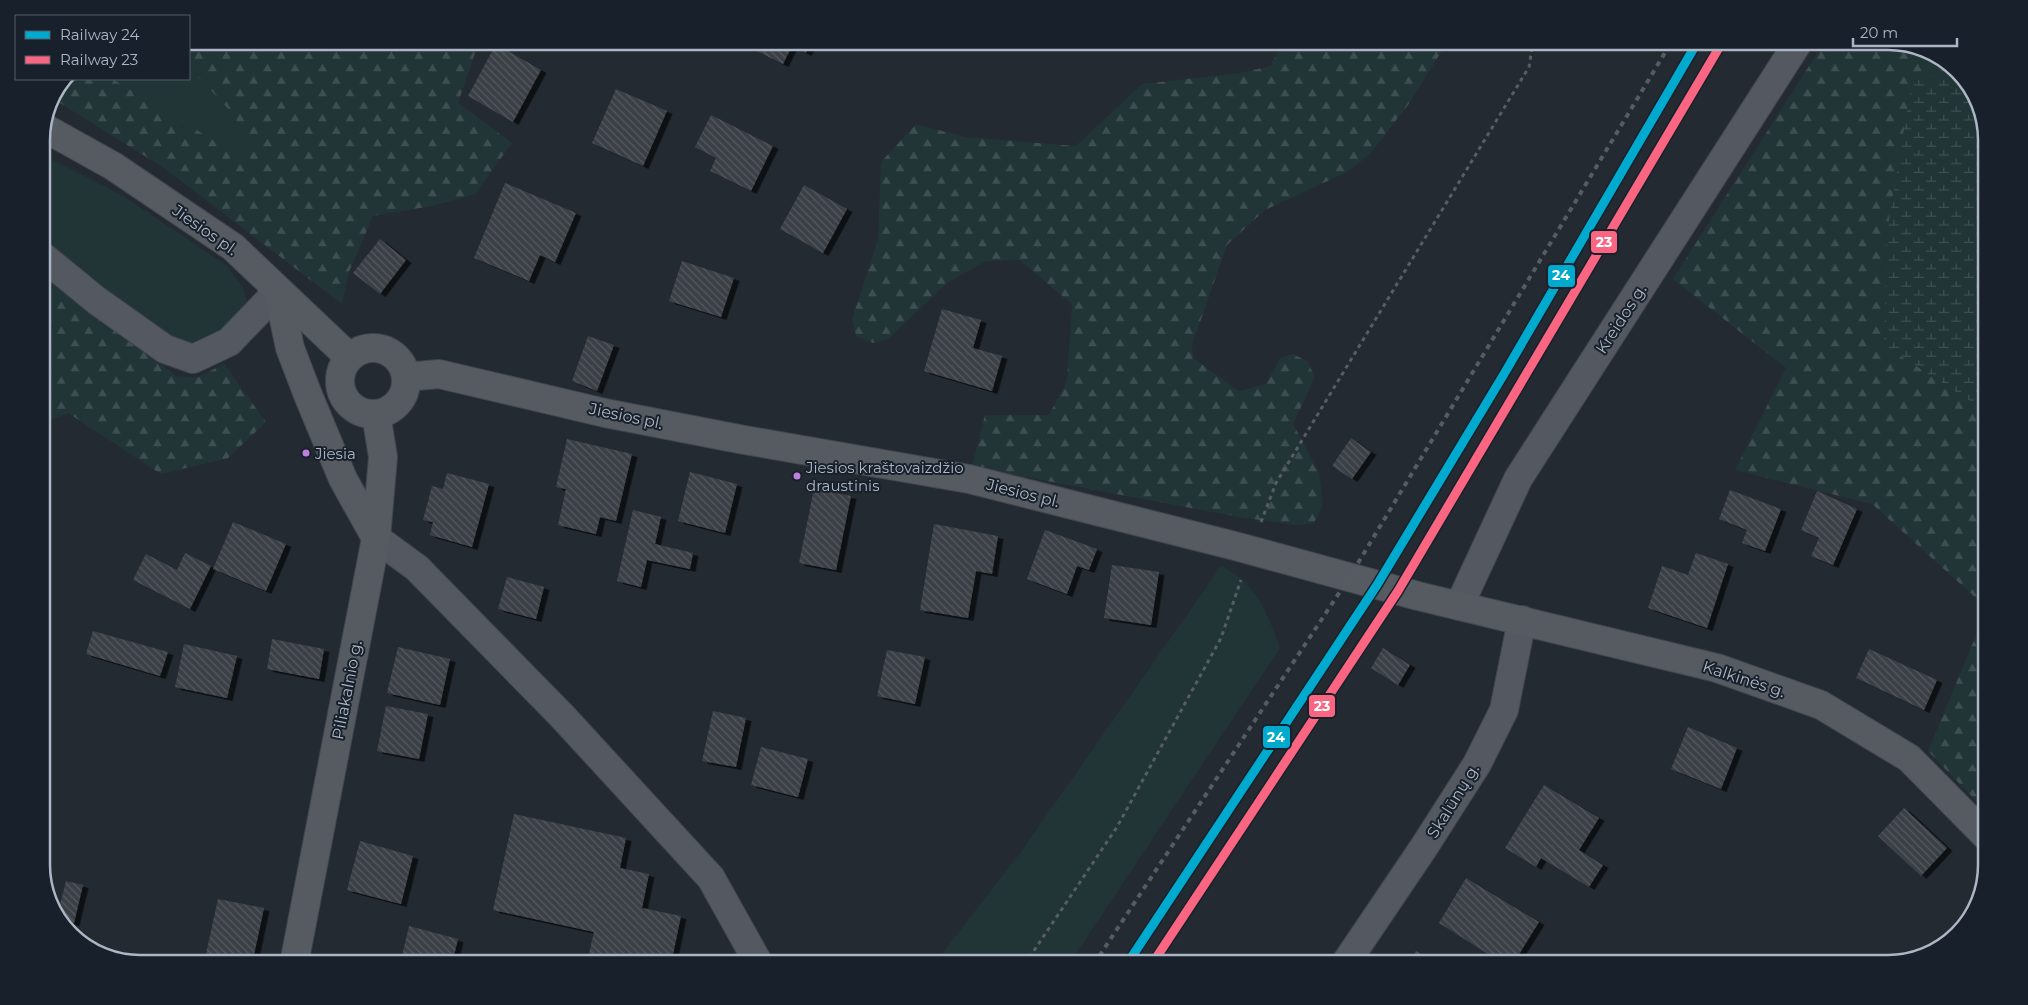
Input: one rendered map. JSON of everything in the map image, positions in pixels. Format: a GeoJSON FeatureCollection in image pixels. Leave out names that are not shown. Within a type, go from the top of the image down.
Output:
{"type":"FeatureCollection","features":[{"type":"Feature","properties":{"kind":"main road","name":"Jiesios pl."},"geometry":{"type":"LineString","coordinates":[[51,131],[113,166],[233,247],[349,357]]}},
{"type":"Feature","properties":{"kind":"main road"},"geometry":{"type":"LineString","coordinates":[[278,291],[290,348],[308,395],[343,479],[376,538]]}},
{"type":"Feature","properties":{"kind":"main road"},"geometry":{"type":"LineString","coordinates":[[379,348],[388,351],[403,366],[406,377],[406,388],[396,406],[386,412],[376,414],[366,414],[356,410],[342,395],[339,385],[340,375],[349,357],[358,350],[379,348]]}},
{"type":"Feature","properties":{"kind":"main road","name":"Jiesios pl."},"geometry":{"type":"LineString","coordinates":[[406,377],[439,374],[720,436],[968,479],[1459,606]]}},
{"type":"Feature","properties":{"kind":"main road","name":"Piliakalnio g."},"geometry":{"type":"LineString","coordinates":[[296,955],[376,538],[383,457],[376,414]]}},
{"type":"Feature","properties":{"kind":"main road","name":"Kalkinės g."},"geometry":{"type":"LineString","coordinates":[[1459,606],[1717,668],[1822,705],[1908,758],[1978,828]]}},
{"type":"Feature","properties":{"kind":"street","name":"Kreidos g."},"geometry":{"type":"LineString","coordinates":[[1459,606],[1518,479],[1793,50]]}},
{"type":"Feature","properties":{"kind":"street"},"geometry":{"type":"LineString","coordinates":[[50,262],[96,300],[165,349],[193,359],[229,342],[278,291]]}},
{"type":"Feature","properties":{"kind":"street"},"geometry":{"type":"LineString","coordinates":[[376,538],[417,568],[562,716],[711,878],[754,955]]}},
{"type":"Feature","properties":{"kind":"street","name":"Skalūnų g."},"geometry":{"type":"LineString","coordinates":[[1351,955],[1477,764],[1504,710],[1522,620]]}},
{"type":"Feature","properties":{"kind":"path"},"geometry":{"type":"LineString","coordinates":[[1031,955],[1117,827],[1221,638],[1250,551],[1276,483],[1529,67],[1532,50]]}},
{"type":"Feature","properties":{"kind":"green space"},"geometry":{"type":"Polygon","coordinates":[[[190,50],[476,50],[458,103],[512,143],[475,194],[432,206],[373,216],[349,272],[342,304],[164,168],[58,102],[73,80],[114,80],[251,163],[235,116],[190,68],[190,50]]]}},
{"type":"Feature","properties":{"kind":"green space"},"geometry":{"type":"Polygon","coordinates":[[[1278,50],[1442,50],[1408,105],[1370,154],[1347,172],[1265,210],[1227,245],[1192,345],[1193,358],[1239,391],[1266,384],[1280,358],[1293,354],[1307,361],[1315,377],[1293,424],[1319,472],[1323,505],[1314,523],[1296,525],[1239,517],[972,467],[985,415],[1049,415],[1067,381],[1072,304],[1019,260],[986,261],[947,283],[888,339],[873,343],[856,336],[852,319],[878,240],[881,162],[916,124],[965,137],[1076,146],[1142,84],[1240,73],[1271,66],[1278,50]]]}},
{"type":"Feature","properties":{"kind":"green space"},"geometry":{"type":"Polygon","coordinates":[[[1819,50],[1888,50],[1905,52],[1928,59],[1949,74],[1912,81],[1884,345],[1978,406],[1978,600],[1872,504],[1735,470],[1786,368],[1673,279],[1819,50]]]}},
{"type":"Feature","properties":{"kind":"green space"},"geometry":{"type":"Polygon","coordinates":[[[190,68],[236,116],[251,164],[113,80],[190,80],[190,68]]]}},
{"type":"Feature","properties":{"kind":"green space"},"geometry":{"type":"Polygon","coordinates":[[[1949,74],[1969,100],[1976,123],[1978,135],[1978,406],[1884,345],[1887,232],[1912,81],[1949,74]]]}},
{"type":"Feature","properties":{"kind":"green space"},"geometry":{"type":"Polygon","coordinates":[[[50,159],[122,195],[226,265],[243,287],[248,306],[235,326],[205,343],[185,346],[168,341],[50,249],[50,159]]]}},
{"type":"Feature","properties":{"kind":"green space"},"geometry":{"type":"Polygon","coordinates":[[[50,277],[176,376],[196,378],[224,364],[266,422],[228,458],[161,474],[68,413],[50,420],[50,277]]]}},
{"type":"Feature","properties":{"kind":"green space"},"geometry":{"type":"Polygon","coordinates":[[[1221,566],[1233,573],[1252,590],[1259,600],[1271,623],[1280,648],[1075,955],[941,955],[1020,853],[1221,566]]]}},
{"type":"Feature","properties":{"kind":"green space"},"geometry":{"type":"Polygon","coordinates":[[[1978,631],[1978,803],[1928,751],[1978,631]]]}},
{"type":"Feature","properties":{"kind":"building"},"geometry":{"type":"Polygon","coordinates":[[[493,50],[506,50],[541,70],[513,122],[468,96],[493,50]]]}},
{"type":"Feature","properties":{"kind":"building"},"geometry":{"type":"Polygon","coordinates":[[[754,50],[790,50],[783,64],[754,50]]]}},
{"type":"Feature","properties":{"kind":"building"},"geometry":{"type":"Polygon","coordinates":[[[616,89],[667,111],[643,166],[592,143],[616,89]]]}},
{"type":"Feature","properties":{"kind":"building"},"geometry":{"type":"Polygon","coordinates":[[[711,115],[773,146],[751,191],[710,171],[716,158],[695,147],[711,115]]]}},
{"type":"Feature","properties":{"kind":"building"},"geometry":{"type":"Polygon","coordinates":[[[505,183],[576,213],[555,262],[540,255],[529,281],[474,258],[505,183]]]}},
{"type":"Feature","properties":{"kind":"building"},"geometry":{"type":"Polygon","coordinates":[[[804,185],[847,209],[823,253],[780,229],[804,185]]]}},
{"type":"Feature","properties":{"kind":"building"},"geometry":{"type":"Polygon","coordinates":[[[380,239],[406,260],[380,294],[353,273],[380,239]]]}},
{"type":"Feature","properties":{"kind":"building"},"geometry":{"type":"Polygon","coordinates":[[[682,261],[734,278],[721,317],[669,301],[682,261]]]}},
{"type":"Feature","properties":{"kind":"building"},"geometry":{"type":"Polygon","coordinates":[[[942,309],[981,320],[973,348],[1002,356],[992,391],[924,371],[942,309]]]}},
{"type":"Feature","properties":{"kind":"building"},"geometry":{"type":"Polygon","coordinates":[[[588,336],[614,345],[597,391],[572,381],[588,336]]]}},
{"type":"Feature","properties":{"kind":"building"},"geometry":{"type":"Polygon","coordinates":[[[1351,438],[1371,452],[1352,479],[1332,466],[1351,438]]]}},
{"type":"Feature","properties":{"kind":"building"},"geometry":{"type":"Polygon","coordinates":[[[567,439],[632,454],[616,521],[600,517],[596,534],[558,525],[566,489],[556,487],[567,439]]]}},
{"type":"Feature","properties":{"kind":"building"},"geometry":{"type":"Polygon","coordinates":[[[690,472],[737,484],[725,533],[678,521],[690,472]]]}},
{"type":"Feature","properties":{"kind":"building"},"geometry":{"type":"Polygon","coordinates":[[[447,473],[489,484],[472,547],[430,535],[433,522],[423,520],[432,486],[443,489],[447,473]]]}},
{"type":"Feature","properties":{"kind":"building"},"geometry":{"type":"Polygon","coordinates":[[[814,489],[851,496],[836,570],[799,563],[814,489]]]}},
{"type":"Feature","properties":{"kind":"building"},"geometry":{"type":"Polygon","coordinates":[[[1730,490],[1781,509],[1765,551],[1742,543],[1747,530],[1719,519],[1730,490]]]}},
{"type":"Feature","properties":{"kind":"building"},"geometry":{"type":"Polygon","coordinates":[[[1817,491],[1857,509],[1833,565],[1811,556],[1819,538],[1801,530],[1817,491]]]}},
{"type":"Feature","properties":{"kind":"building"},"geometry":{"type":"Polygon","coordinates":[[[633,510],[661,517],[655,544],[693,553],[690,569],[647,560],[641,587],[617,581],[633,510]]]}},
{"type":"Feature","properties":{"kind":"building"},"geometry":{"type":"Polygon","coordinates":[[[233,522],[286,544],[266,591],[213,569],[233,522]]]}},
{"type":"Feature","properties":{"kind":"building"},"geometry":{"type":"Polygon","coordinates":[[[934,524],[998,536],[992,574],[976,571],[968,618],[920,610],[934,524]]]}},
{"type":"Feature","properties":{"kind":"building"},"geometry":{"type":"Polygon","coordinates":[[[1045,530],[1097,549],[1089,570],[1077,566],[1067,594],[1027,579],[1045,530]]]}},
{"type":"Feature","properties":{"kind":"building"},"geometry":{"type":"Polygon","coordinates":[[[185,553],[211,566],[190,609],[133,580],[146,554],[177,570],[185,553]]]}},
{"type":"Feature","properties":{"kind":"building"},"geometry":{"type":"Polygon","coordinates":[[[1696,553],[1728,564],[1707,628],[1648,608],[1662,566],[1688,575],[1696,553]]]}},
{"type":"Feature","properties":{"kind":"building"},"geometry":{"type":"Polygon","coordinates":[[[1112,565],[1159,572],[1151,625],[1104,618],[1112,565]]]}},
{"type":"Feature","properties":{"kind":"building"},"geometry":{"type":"Polygon","coordinates":[[[507,577],[544,587],[536,619],[498,609],[507,577]]]}},
{"type":"Feature","properties":{"kind":"building"},"geometry":{"type":"Polygon","coordinates":[[[93,631],[168,652],[160,676],[86,654],[93,631]]]}},
{"type":"Feature","properties":{"kind":"building"},"geometry":{"type":"Polygon","coordinates":[[[272,639],[324,649],[319,679],[267,669],[272,639]]]}},
{"type":"Feature","properties":{"kind":"building"},"geometry":{"type":"Polygon","coordinates":[[[184,644],[237,656],[227,698],[175,687],[184,644]]]}},
{"type":"Feature","properties":{"kind":"building"},"geometry":{"type":"Polygon","coordinates":[[[398,647],[450,659],[440,705],[387,693],[398,647]]]}},
{"type":"Feature","properties":{"kind":"building"},"geometry":{"type":"Polygon","coordinates":[[[1383,648],[1410,665],[1398,685],[1371,668],[1383,648]]]}},
{"type":"Feature","properties":{"kind":"building"},"geometry":{"type":"Polygon","coordinates":[[[1869,649],[1937,680],[1924,710],[1856,678],[1869,649]]]}},
{"type":"Feature","properties":{"kind":"building"},"geometry":{"type":"Polygon","coordinates":[[[887,650],[925,657],[915,704],[877,696],[887,650]]]}},
{"type":"Feature","properties":{"kind":"building"},"geometry":{"type":"Polygon","coordinates":[[[386,706],[428,714],[419,759],[377,751],[386,706]]]}},
{"type":"Feature","properties":{"kind":"building"},"geometry":{"type":"Polygon","coordinates":[[[713,711],[746,718],[736,767],[702,761],[713,711]]]}},
{"type":"Feature","properties":{"kind":"building"},"geometry":{"type":"Polygon","coordinates":[[[1688,727],[1737,748],[1721,789],[1671,769],[1688,727]]]}},
{"type":"Feature","properties":{"kind":"building"},"geometry":{"type":"Polygon","coordinates":[[[761,747],[808,759],[798,797],[751,785],[761,747]]]}},
{"type":"Feature","properties":{"kind":"building"},"geometry":{"type":"Polygon","coordinates":[[[1544,785],[1599,818],[1579,850],[1603,865],[1589,887],[1541,858],[1536,867],[1505,848],[1544,785]]]}},
{"type":"Feature","properties":{"kind":"building"},"geometry":{"type":"Polygon","coordinates":[[[1904,808],[1947,848],[1921,876],[1878,836],[1904,808]]]}},
{"type":"Feature","properties":{"kind":"building"},"geometry":{"type":"Polygon","coordinates":[[[514,814],[626,838],[620,868],[649,874],[642,908],[681,916],[673,955],[589,955],[594,932],[493,910],[514,814]]]}},
{"type":"Feature","properties":{"kind":"building"},"geometry":{"type":"Polygon","coordinates":[[[360,841],[413,856],[401,904],[347,890],[360,841]]]}},
{"type":"Feature","properties":{"kind":"building"},"geometry":{"type":"Polygon","coordinates":[[[1466,878],[1539,922],[1519,955],[1490,955],[1439,923],[1466,878]]]}},
{"type":"Feature","properties":{"kind":"building"},"geometry":{"type":"Polygon","coordinates":[[[66,881],[83,885],[74,923],[71,922],[60,906],[66,881]]]}},
{"type":"Feature","properties":{"kind":"building"},"geometry":{"type":"Polygon","coordinates":[[[218,899],[264,908],[254,955],[206,955],[218,899]]]}},
{"type":"Feature","properties":{"kind":"building"},"geometry":{"type":"Polygon","coordinates":[[[409,926],[458,939],[454,955],[402,955],[409,926]]]}},
{"type":"Feature","properties":{"kind":"building"},"geometry":{"type":"Polygon","coordinates":[[[1416,951],[1422,955],[1414,955],[1416,951]]]}},
{"type":"Feature","properties":{"kind":"railway"},"geometry":{"type":"LineString","coordinates":[[1100,955],[1349,578],[1667,50]]}},
{"type":"Feature","properties":{"kind":"rail line","name":"24"},"geometry":{"type":"LineString","coordinates":[[1133,955],[1377,585],[1504,374],[1693,50]]}},
{"type":"Feature","properties":{"kind":"rail line","name":"23"},"geometry":{"type":"LineString","coordinates":[[1158,955],[1398,591],[1718,50]]}},
{"type":"Feature","properties":{"kind":"place","name":"Jiesia"},"geometry":{"type":"Point","coordinates":[306,453]}},
{"type":"Feature","properties":{"kind":"place","name":"Jiesios kraštovaizdžio draustinis"},"geometry":{"type":"Point","coordinates":[797,476]}}]}
